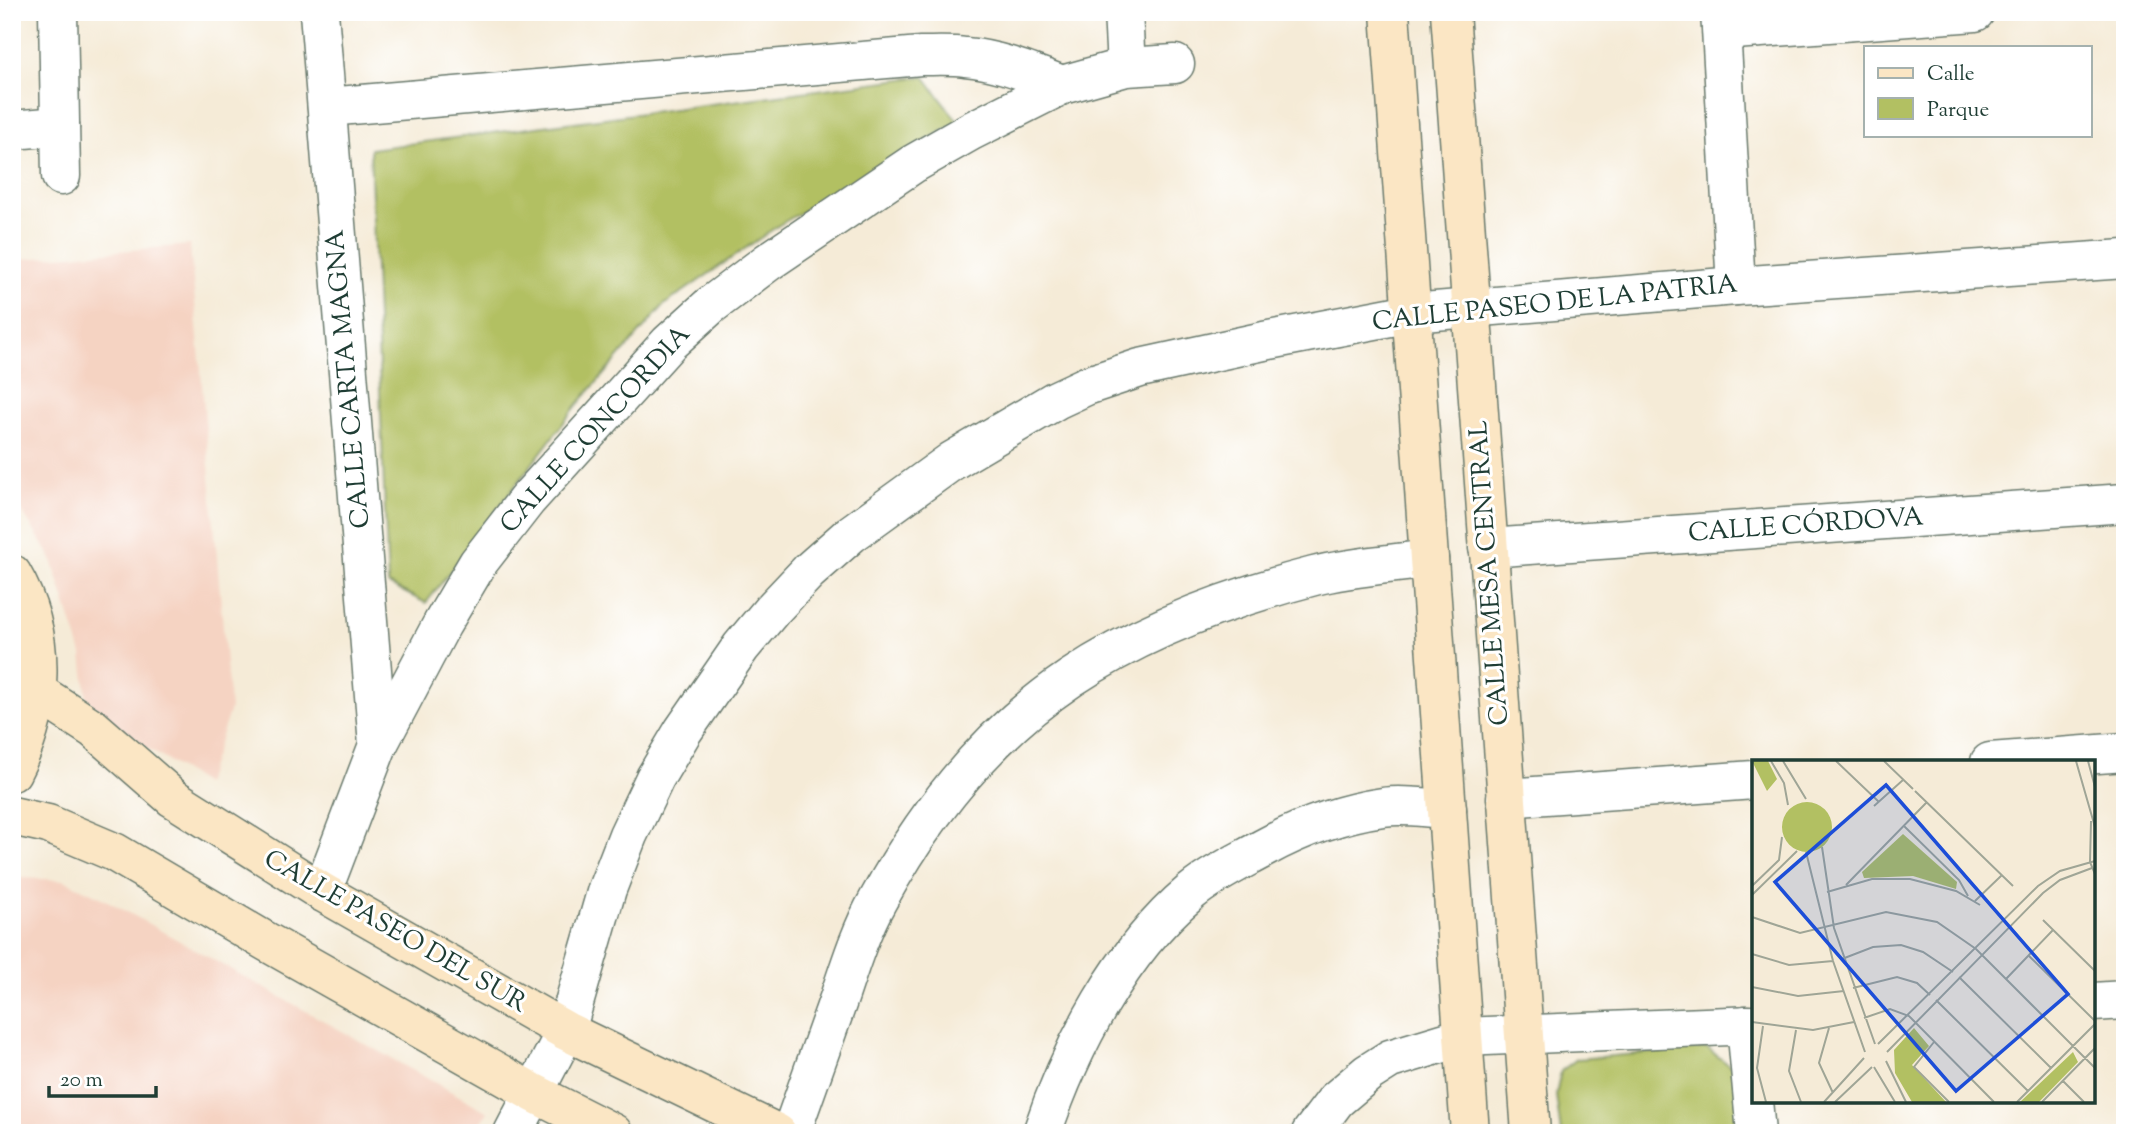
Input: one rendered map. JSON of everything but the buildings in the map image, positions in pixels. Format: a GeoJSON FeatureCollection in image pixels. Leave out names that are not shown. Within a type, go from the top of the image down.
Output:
{"type":"FeatureCollection","features":[{"type":"Feature","properties":{"kind":"main road"},"geometry":{"type":"LineString","coordinates":[[1390,12],[1470,1133]]}},
{"type":"Feature","properties":{"kind":"main road","name":"CALLE MESA CENTRAL"},"geometry":{"type":"LineString","coordinates":[[1450,12],[1531,1133]]}},
{"type":"Feature","properties":{"kind":"main road"},"geometry":{"type":"LineString","coordinates":[[12,574],[19,585],[31,619],[37,656],[37,692],[32,724],[12,772]]}},
{"type":"Feature","properties":{"kind":"main road","name":"CALLE PASEO DEL SUR"},"geometry":{"type":"LineString","coordinates":[[37,692],[94,729],[173,798],[322,892],[566,1031],[777,1133]]}},
{"type":"Feature","properties":{"kind":"main road"},"geometry":{"type":"LineString","coordinates":[[12,816],[48,824],[114,852],[534,1093],[613,1133]]}},
{"type":"Feature","properties":{"kind":"street"},"geometry":{"type":"LineString","coordinates":[[58,12],[61,176]]}},
{"type":"Feature","properties":{"kind":"street","name":"CALLE CARTA MAGNA"},"geometry":{"type":"LineString","coordinates":[[320,12],[378,745]]}},
{"type":"Feature","properties":{"kind":"street"},"geometry":{"type":"LineString","coordinates":[[1123,12],[1126,67]]}},
{"type":"Feature","properties":{"kind":"street"},"geometry":{"type":"LineString","coordinates":[[1736,286],[1721,22],[1975,12]]}},
{"type":"Feature","properties":{"kind":"street"},"geometry":{"type":"LineString","coordinates":[[327,107],[920,56],[964,56],[986,60],[1011,66],[1062,85]]}},
{"type":"Feature","properties":{"kind":"street","name":"CALLE CONCORDIA"},"geometry":{"type":"LineString","coordinates":[[322,892],[378,745],[442,624],[478,564],[527,500],[669,343],[711,305],[768,262],[860,198],[959,138],[1062,85],[1126,67],[1175,64]]}},
{"type":"Feature","properties":{"kind":"street"},"geometry":{"type":"LineString","coordinates":[[12,130],[60,126]]}},
{"type":"Feature","properties":{"kind":"street","name":"CALLE PASEO DE LA PATRIA"},"geometry":{"type":"LineString","coordinates":[[513,1133],[566,1031],[607,889],[628,835],[655,778],[741,646],[809,570],[851,534],[952,461],[1056,400],[1086,386],[1140,368],[1411,313],[1736,286],[2125,259]]}},
{"type":"Feature","properties":{"kind":"street","name":"CALLE CÓRDOVA"},"geometry":{"type":"LineString","coordinates":[[1488,548],[2125,503]]}},
{"type":"Feature","properties":{"kind":"street"},"geometry":{"type":"LineString","coordinates":[[791,1133],[847,974],[877,901],[912,841],[934,810],[1011,726],[1070,679],[1098,662],[1171,624],[1221,604],[1316,576],[1429,559]]}},
{"type":"Feature","properties":{"kind":"street"},"geometry":{"type":"LineString","coordinates":[[2017,760],[2125,752]]}},
{"type":"Feature","properties":{"kind":"street"},"geometry":{"type":"LineString","coordinates":[[1506,798],[1752,780]]}},
{"type":"Feature","properties":{"kind":"street"},"geometry":{"type":"LineString","coordinates":[[1042,1133],[1077,1048],[1115,980],[1170,911],[1193,891],[1222,870],[1276,842],[1346,814],[1386,807],[1447,809]]}},
{"type":"Feature","properties":{"kind":"street"},"geometry":{"type":"LineString","coordinates":[[2095,1002],[2125,1000]]}},
{"type":"Feature","properties":{"kind":"street"},"geometry":{"type":"LineString","coordinates":[[1311,1133],[1336,1100],[1367,1073],[1390,1059],[1463,1037],[1750,1025],[1752,1061]]}},
{"type":"Feature","properties":{"kind":"street"},"geometry":{"type":"LineString","coordinates":[[1754,1103],[1756,1133]]}},
{"type":"Feature","properties":{"kind":"shaded area"},"geometry":{"type":"Polygon","coordinates":[[[190,245],[230,709],[205,784],[112,726],[87,699],[82,654],[51,557],[12,496],[12,260],[190,245]]]}},
{"type":"Feature","properties":{"kind":"shaded area"},"geometry":{"type":"Polygon","coordinates":[[[19,878],[64,880],[102,898],[488,1112],[472,1133],[12,1133],[12,883],[19,878]]]}},
{"type":"Feature","properties":{"kind":"green space"},"geometry":{"type":"Polygon","coordinates":[[[924,76],[958,122],[779,225],[664,305],[578,404],[426,603],[388,584],[370,149],[924,76]]]}},
{"type":"Feature","properties":{"kind":"green space"},"geometry":{"type":"Polygon","coordinates":[[[1707,1048],[1738,1072],[1741,1133],[1561,1133],[1556,1095],[1561,1071],[1577,1059],[1707,1048]]]}}]}
